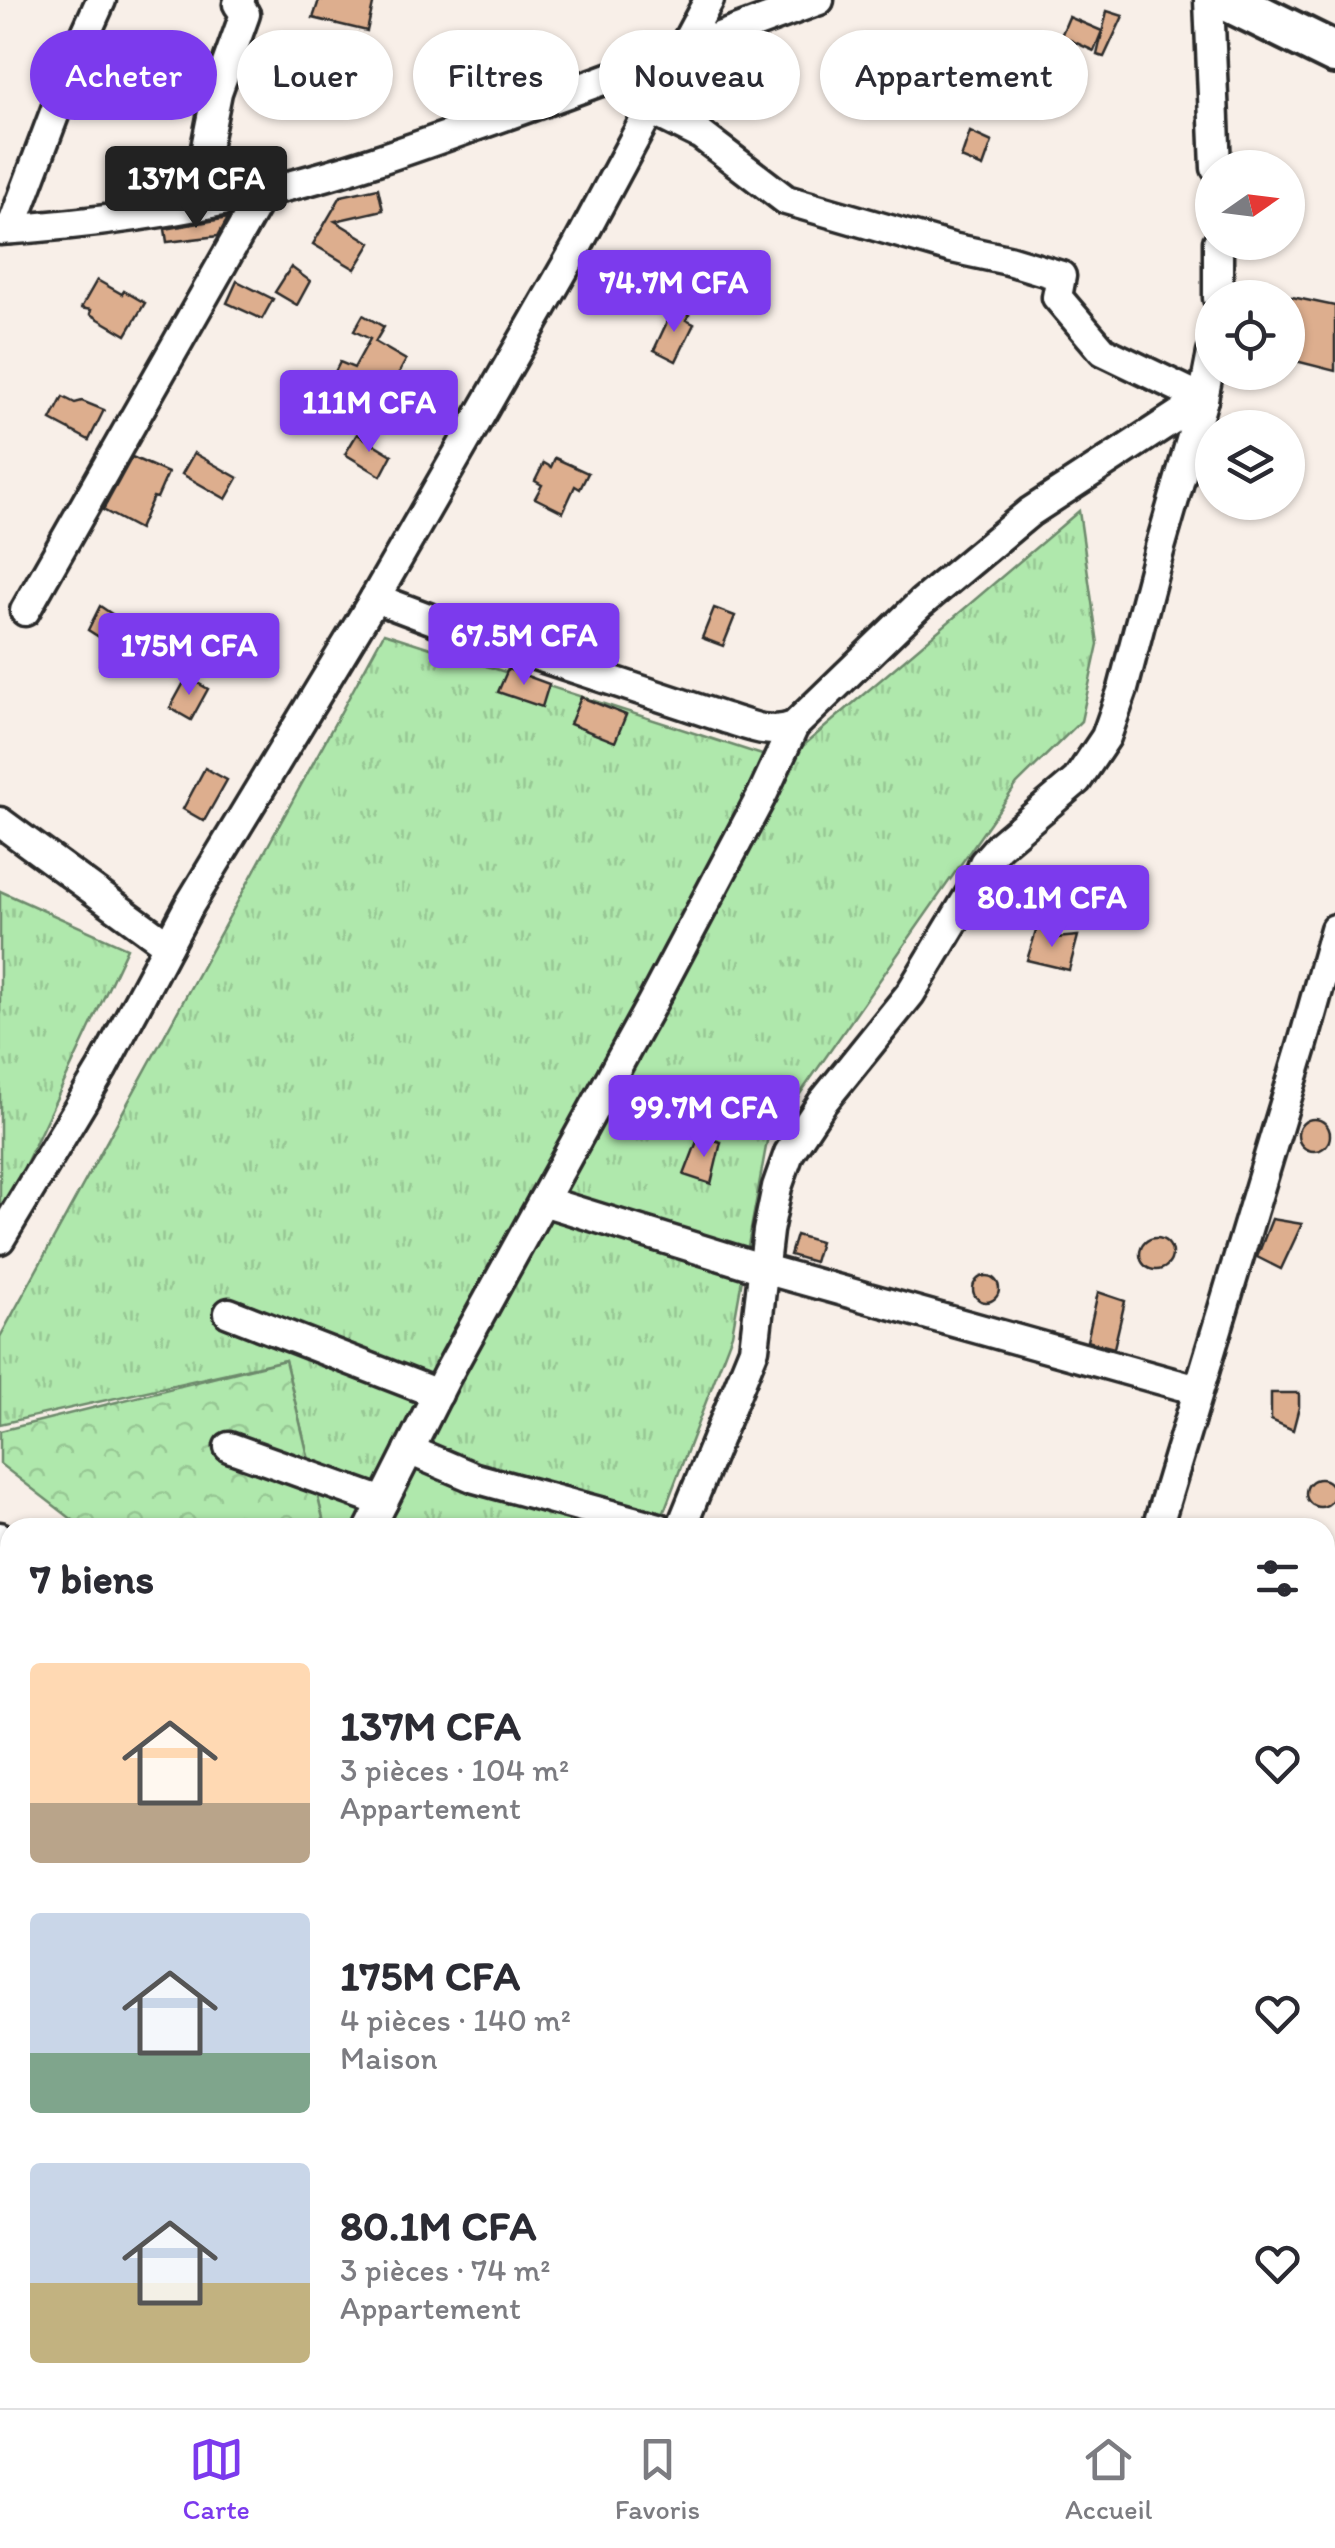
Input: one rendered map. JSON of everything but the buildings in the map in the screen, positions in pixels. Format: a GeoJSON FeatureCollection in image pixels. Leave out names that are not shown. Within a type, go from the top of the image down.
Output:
{"type":"FeatureCollection","features":[{"type":"Feature","properties":{"kind":"highway"},"geometry":{"type":"LineString","coordinates":[[1227,0],[1335,53]]}},
{"type":"Feature","properties":{"kind":"street"},"geometry":{"type":"LineString","coordinates":[[101,0],[6,229],[90,223],[263,192],[440,139],[599,82]]}},
{"type":"Feature","properties":{"kind":"street"},"geometry":{"type":"LineString","coordinates":[[205,204],[203,163],[217,92],[245,14],[238,4],[240,0]]}},
{"type":"Feature","properties":{"kind":"street"},"geometry":{"type":"LineString","coordinates":[[693,30],[709,0]]}},
{"type":"Feature","properties":{"kind":"street"},"geometry":{"type":"LineString","coordinates":[[740,30],[820,0]]}},
{"type":"Feature","properties":{"kind":"street"},"geometry":{"type":"LineString","coordinates":[[1209,0],[1215,150]]}},
{"type":"Feature","properties":{"kind":"street"},"geometry":{"type":"LineString","coordinates":[[0,1238],[102,1069],[190,904],[375,598],[575,250],[645,120]]}},
{"type":"Feature","properties":{"kind":"street"},"geometry":{"type":"LineString","coordinates":[[670,120],[701,135],[786,200],[1061,276],[1057,296],[1103,351],[1203,398]]}},
{"type":"Feature","properties":{"kind":"street"},"geometry":{"type":"LineString","coordinates":[[25,611],[263,192]]}},
{"type":"Feature","properties":{"kind":"street"},"geometry":{"type":"LineString","coordinates":[[685,1518],[754,1349],[777,1188],[789,1152],[822,1103],[910,994],[975,886],[984,863],[1078,780],[1106,737],[1123,689],[1205,390]]}},
{"type":"Feature","properties":{"kind":"street"},"geometry":{"type":"LineString","coordinates":[[229,1447],[376,1515],[652,1003],[794,726],[921,603],[1030,512],[1203,398]]}},
{"type":"Feature","properties":{"kind":"street"},"geometry":{"type":"LineString","coordinates":[[375,598],[766,731],[794,726]]}},
{"type":"Feature","properties":{"kind":"street"},"geometry":{"type":"LineString","coordinates":[[0,822],[168,945]]}},
{"type":"Feature","properties":{"kind":"street"},"geometry":{"type":"LineString","coordinates":[[1160,1518],[1335,929]]}},
{"type":"Feature","properties":{"kind":"street"},"geometry":{"type":"LineString","coordinates":[[543,1202],[764,1269],[1198,1390]]}},
{"type":"Feature","properties":{"kind":"street"},"geometry":{"type":"LineString","coordinates":[[229,1313],[438,1394]]}},
{"type":"Feature","properties":{"kind":"street"},"geometry":{"type":"LineString","coordinates":[[410,1450],[475,1478],[622,1518]]}},
{"type":"Feature","properties":{"kind":"green space"},"geometry":{"type":"Polygon","coordinates":[[[1079,511],[1098,644],[1081,721],[1017,784],[767,1141],[732,1334],[661,1518],[323,1518],[285,1360],[0,1424],[0,1337],[384,633],[784,762],[1079,511]]]}},
{"type":"Feature","properties":{"kind":"green space"},"geometry":{"type":"Polygon","coordinates":[[[0,891],[127,948],[0,1219],[0,891]]]}},
{"type":"Feature","properties":{"kind":"green space"},"geometry":{"type":"Polygon","coordinates":[[[285,1360],[323,1518],[70,1518],[0,1464],[0,1431],[285,1360]]]}}]}
